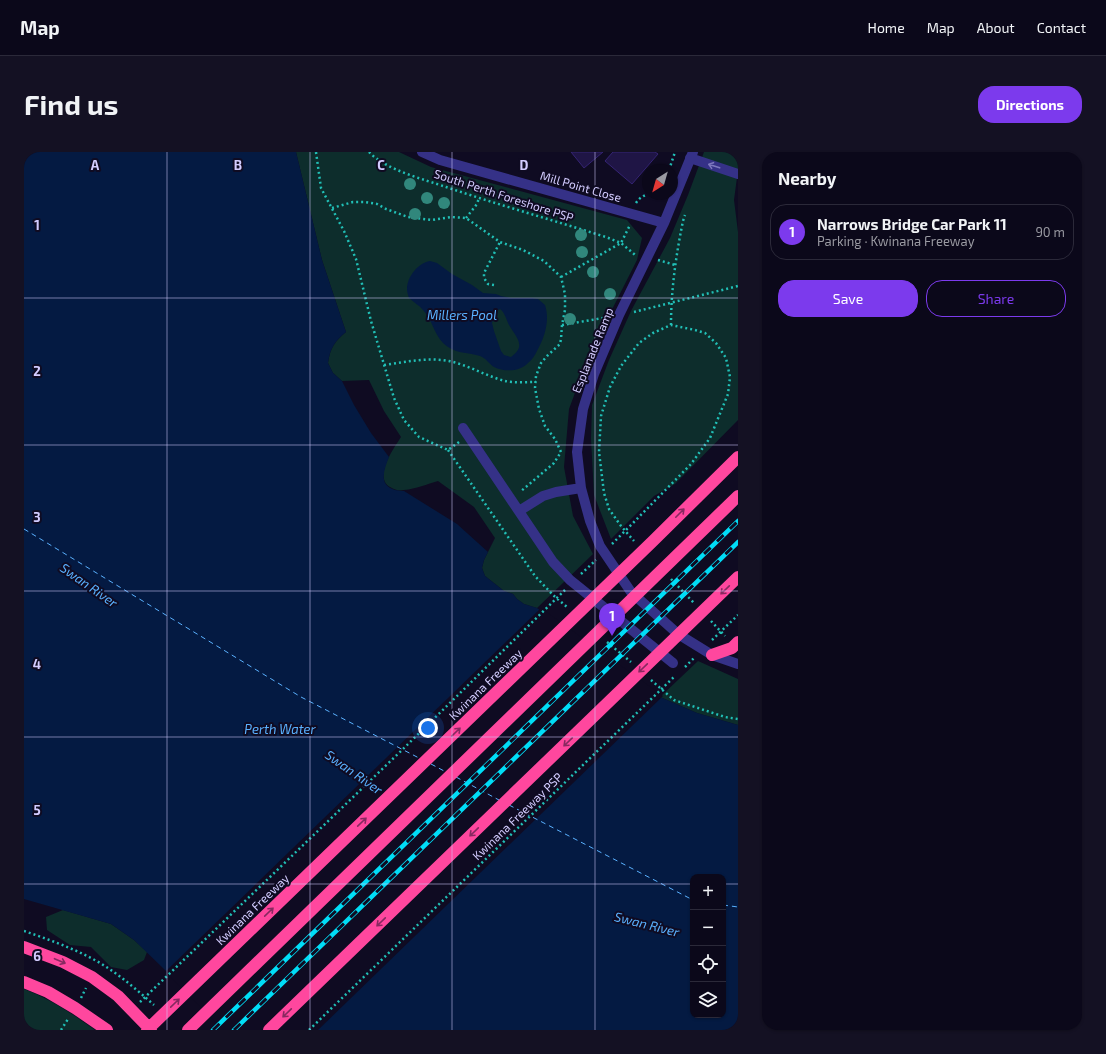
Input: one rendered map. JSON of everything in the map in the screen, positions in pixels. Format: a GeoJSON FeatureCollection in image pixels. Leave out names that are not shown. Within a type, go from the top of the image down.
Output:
{"type":"FeatureCollection","features":[{"type":"Feature","properties":{"kind":"highway","name":"Kwinana Freeway"},"geometry":{"type":"LineString","coordinates":[[147,1030],[738,457]]}},
{"type":"Feature","properties":{"kind":"highway"},"geometry":{"type":"LineString","coordinates":[[188,1030],[738,496]]}},
{"type":"Feature","properties":{"kind":"highway"},"geometry":{"type":"LineString","coordinates":[[269,1030],[738,577]]}},
{"type":"Feature","properties":{"kind":"highway"},"geometry":{"type":"LineString","coordinates":[[710,649],[732,648],[733,641]]}},
{"type":"Feature","properties":{"kind":"highway"},"geometry":{"type":"LineString","coordinates":[[24,947],[63,962],[92,978],[118,996],[160,1030]]}},
{"type":"Feature","properties":{"kind":"highway"},"geometry":{"type":"LineString","coordinates":[[24,982],[48,992],[75,1008],[106,1030]]}},
{"type":"Feature","properties":{"kind":"highway"},"geometry":{"type":"LineString","coordinates":[[118,996],[151,1030]]}},
{"type":"Feature","properties":{"kind":"street","name":"Mill Point Close"},"geometry":{"type":"LineString","coordinates":[[422,152],[440,160],[664,223]]}},
{"type":"Feature","properties":{"kind":"street","name":"Esplanade Ramp"},"geometry":{"type":"LineString","coordinates":[[692,155],[664,223],[619,315],[594,374],[583,409],[577,452],[581,488],[590,521],[600,546],[631,592],[678,634],[738,664]]}},
{"type":"Feature","properties":{"kind":"street"},"geometry":{"type":"LineString","coordinates":[[692,155],[738,174]]}},
{"type":"Feature","properties":{"kind":"street"},"geometry":{"type":"LineString","coordinates":[[465,432],[553,562],[570,580],[673,663]]}},
{"type":"Feature","properties":{"kind":"street"},"geometry":{"type":"LineString","coordinates":[[519,511],[543,496],[556,492],[581,488]]}},
{"type":"Feature","properties":{"kind":"path"},"geometry":{"type":"LineString","coordinates":[[316,152],[321,188],[344,231],[356,259],[371,322],[394,398],[404,420],[419,437],[448,450],[465,432]]}},
{"type":"Feature","properties":{"kind":"path","name":"South Perth Foreshore PSP"},"geometry":{"type":"LineString","coordinates":[[369,152],[374,157],[393,168],[479,198],[606,237],[621,243],[634,254]]}},
{"type":"Feature","properties":{"kind":"path"},"geometry":{"type":"LineString","coordinates":[[671,164],[675,152]]}},
{"type":"Feature","properties":{"kind":"path"},"geometry":{"type":"LineString","coordinates":[[466,218],[477,204],[479,198]]}},
{"type":"Feature","properties":{"kind":"path"},"geometry":{"type":"LineString","coordinates":[[332,208],[353,202],[365,202],[377,204],[408,217],[432,220],[451,217],[466,218],[500,242],[523,250],[544,261],[561,277],[565,294],[565,310],[560,344],[541,363],[536,376],[535,388],[539,409],[545,426],[555,439],[561,452],[554,463],[510,499]]}},
{"type":"Feature","properties":{"kind":"path"},"geometry":{"type":"LineString","coordinates":[[671,325],[671,303],[675,264],[685,215]]}},
{"type":"Feature","properties":{"kind":"path"},"geometry":{"type":"LineString","coordinates":[[494,285],[488,284],[484,278],[484,273],[500,242]]}},
{"type":"Feature","properties":{"kind":"path"},"geometry":{"type":"LineString","coordinates":[[561,277],[621,243]]}},
{"type":"Feature","properties":{"kind":"path"},"geometry":{"type":"LineString","coordinates":[[630,313],[738,286]]}},
{"type":"Feature","properties":{"kind":"path"},"geometry":{"type":"LineString","coordinates":[[562,325],[603,318]]}},
{"type":"Feature","properties":{"kind":"path"},"geometry":{"type":"LineString","coordinates":[[612,544],[634,522],[691,464],[710,438],[728,394],[730,377],[726,358],[716,343],[705,333],[671,325],[653,333],[639,343],[621,366],[610,387],[601,416],[599,452],[604,493],[609,509],[620,526],[637,543]]}},
{"type":"Feature","properties":{"kind":"path"},"geometry":{"type":"LineString","coordinates":[[384,365],[431,359],[441,360],[474,369],[506,381],[536,382]]}},
{"type":"Feature","properties":{"kind":"path"},"geometry":{"type":"LineString","coordinates":[[578,578],[600,556]]}},
{"type":"Feature","properties":{"kind":"path"},"geometry":{"type":"LineString","coordinates":[[669,577],[696,606]]}},
{"type":"Feature","properties":{"kind":"path"},"geometry":{"type":"LineString","coordinates":[[140,1003],[566,589]]}},
{"type":"Feature","properties":{"kind":"path"},"geometry":{"type":"LineString","coordinates":[[710,649],[738,615]]}},
{"type":"Feature","properties":{"kind":"path"},"geometry":{"type":"LineString","coordinates":[[707,617],[733,641]]}},
{"type":"Feature","properties":{"kind":"path","name":"Kwinana Freeway PSP"},"geometry":{"type":"LineString","coordinates":[[309,1030],[696,655]]}},
{"type":"Feature","properties":{"kind":"path"},"geometry":{"type":"LineString","coordinates":[[101,964],[136,989],[159,1010]]}},
{"type":"Feature","properties":{"kind":"green space"},"geometry":{"type":"Polygon","coordinates":[[[296,152],[399,152],[431,167],[627,220],[642,238],[637,260],[589,355],[569,409],[564,467],[573,516],[593,554],[537,608],[524,604],[513,594],[504,591],[485,576],[482,568],[484,560],[495,538],[474,507],[438,481],[413,489],[400,490],[390,487],[385,482],[384,470],[386,462],[401,437],[384,411],[369,380],[342,381],[333,373],[328,363],[330,353],[334,345],[346,332],[322,260],[296,152]]]}},
{"type":"Feature","properties":{"kind":"green space"},"geometry":{"type":"Polygon","coordinates":[[[704,152],[738,152],[738,170],[734,200],[738,232],[738,420],[675,484],[654,496],[611,539],[594,495],[591,439],[592,405],[609,360],[631,311],[670,238],[704,152]]]}},
{"type":"Feature","properties":{"kind":"green space"},"geometry":{"type":"Polygon","coordinates":[[[698,661],[738,679],[738,725],[697,713],[660,697],[698,661]]]}},
{"type":"Feature","properties":{"kind":"green space"},"geometry":{"type":"Polygon","coordinates":[[[63,910],[111,924],[134,940],[147,952],[144,960],[127,970],[111,967],[91,947],[70,945],[47,930],[46,917],[63,910]]]}},
{"type":"Feature","properties":{"kind":"green space"},"geometry":{"type":"Polygon","coordinates":[[[24,989],[61,1007],[95,1030],[24,1030],[24,989]]]}},
{"type":"Feature","properties":{"kind":"water","name":"Perth Water"},"geometry":{"type":"Polygon","coordinates":[[[24,152],[296,152],[322,260],[346,332],[334,345],[330,353],[328,363],[333,373],[342,381],[354,405],[371,433],[389,457],[384,475],[386,484],[390,488],[404,491],[457,524],[488,552],[482,568],[485,576],[504,591],[513,594],[524,604],[537,608],[660,697],[697,713],[738,725],[738,1030],[227,1030],[134,940],[111,924],[24,899],[24,152]]]}},
{"type":"Feature","properties":{"kind":"water","name":"Millers Pool"},"geometry":{"type":"Polygon","coordinates":[[[430,261],[437,263],[483,293],[496,294],[511,298],[538,299],[545,305],[547,317],[546,328],[540,346],[531,360],[525,366],[516,370],[502,370],[494,367],[482,357],[456,351],[447,347],[437,335],[429,318],[420,307],[409,298],[407,292],[407,284],[411,275],[417,268],[430,261]],[[500,309],[496,311],[492,323],[501,351],[504,355],[511,357],[518,349],[519,341],[500,309]]]}},
{"type":"Feature","properties":{"kind":"pier"},"geometry":{"type":"Polygon","coordinates":[[[541,608],[663,696],[318,1030],[224,1030],[165,972],[541,608]]]}},
{"type":"Feature","properties":{"kind":"building"},"geometry":{"type":"Polygon","coordinates":[[[571,152],[603,152],[584,168],[571,152]]]}},
{"type":"Feature","properties":{"kind":"building"},"geometry":{"type":"Polygon","coordinates":[[[613,152],[655,152],[658,154],[649,164],[642,164],[642,172],[632,184],[605,161],[613,152]]]}},
{"type":"Feature","properties":{"kind":"ferry route"},"geometry":{"type":"LineString","coordinates":[[24,529],[301,697],[419,758]]}},
{"type":"Feature","properties":{"kind":"ferry route"},"geometry":{"type":"LineString","coordinates":[[431,764],[446,772]]}},
{"type":"Feature","properties":{"kind":"ferry route"},"geometry":{"type":"LineString","coordinates":[[456,777],[499,800]]}},
{"type":"Feature","properties":{"kind":"ferry route"},"geometry":{"type":"LineString","coordinates":[[509,805],[690,898]]}},
{"type":"Feature","properties":{"kind":"ferry route"},"geometry":{"type":"LineString","coordinates":[[726,905],[738,907]]}},
{"type":"Feature","properties":{"kind":"railway"},"geometry":{"type":"LineString","coordinates":[[213,1030],[738,521]]}},
{"type":"Feature","properties":{"kind":"railway"},"geometry":{"type":"LineString","coordinates":[[234,1030],[738,542]]}},
{"type":"Feature","properties":{"kind":"place","name":"Narrows Bridge Car Park 11"},"geometry":{"type":"Point","coordinates":[612,636]}},
{"type":"Feature","properties":{"kind":"water label","name":"Swan River"},"geometry":{"type":"Point","coordinates":[89,585]}},
{"type":"Feature","properties":{"kind":"water label","name":"Swan River"},"geometry":{"type":"Point","coordinates":[354,772]}},
{"type":"Feature","properties":{"kind":"water label","name":"Swan River"},"geometry":{"type":"Point","coordinates":[647,924]}}]}
